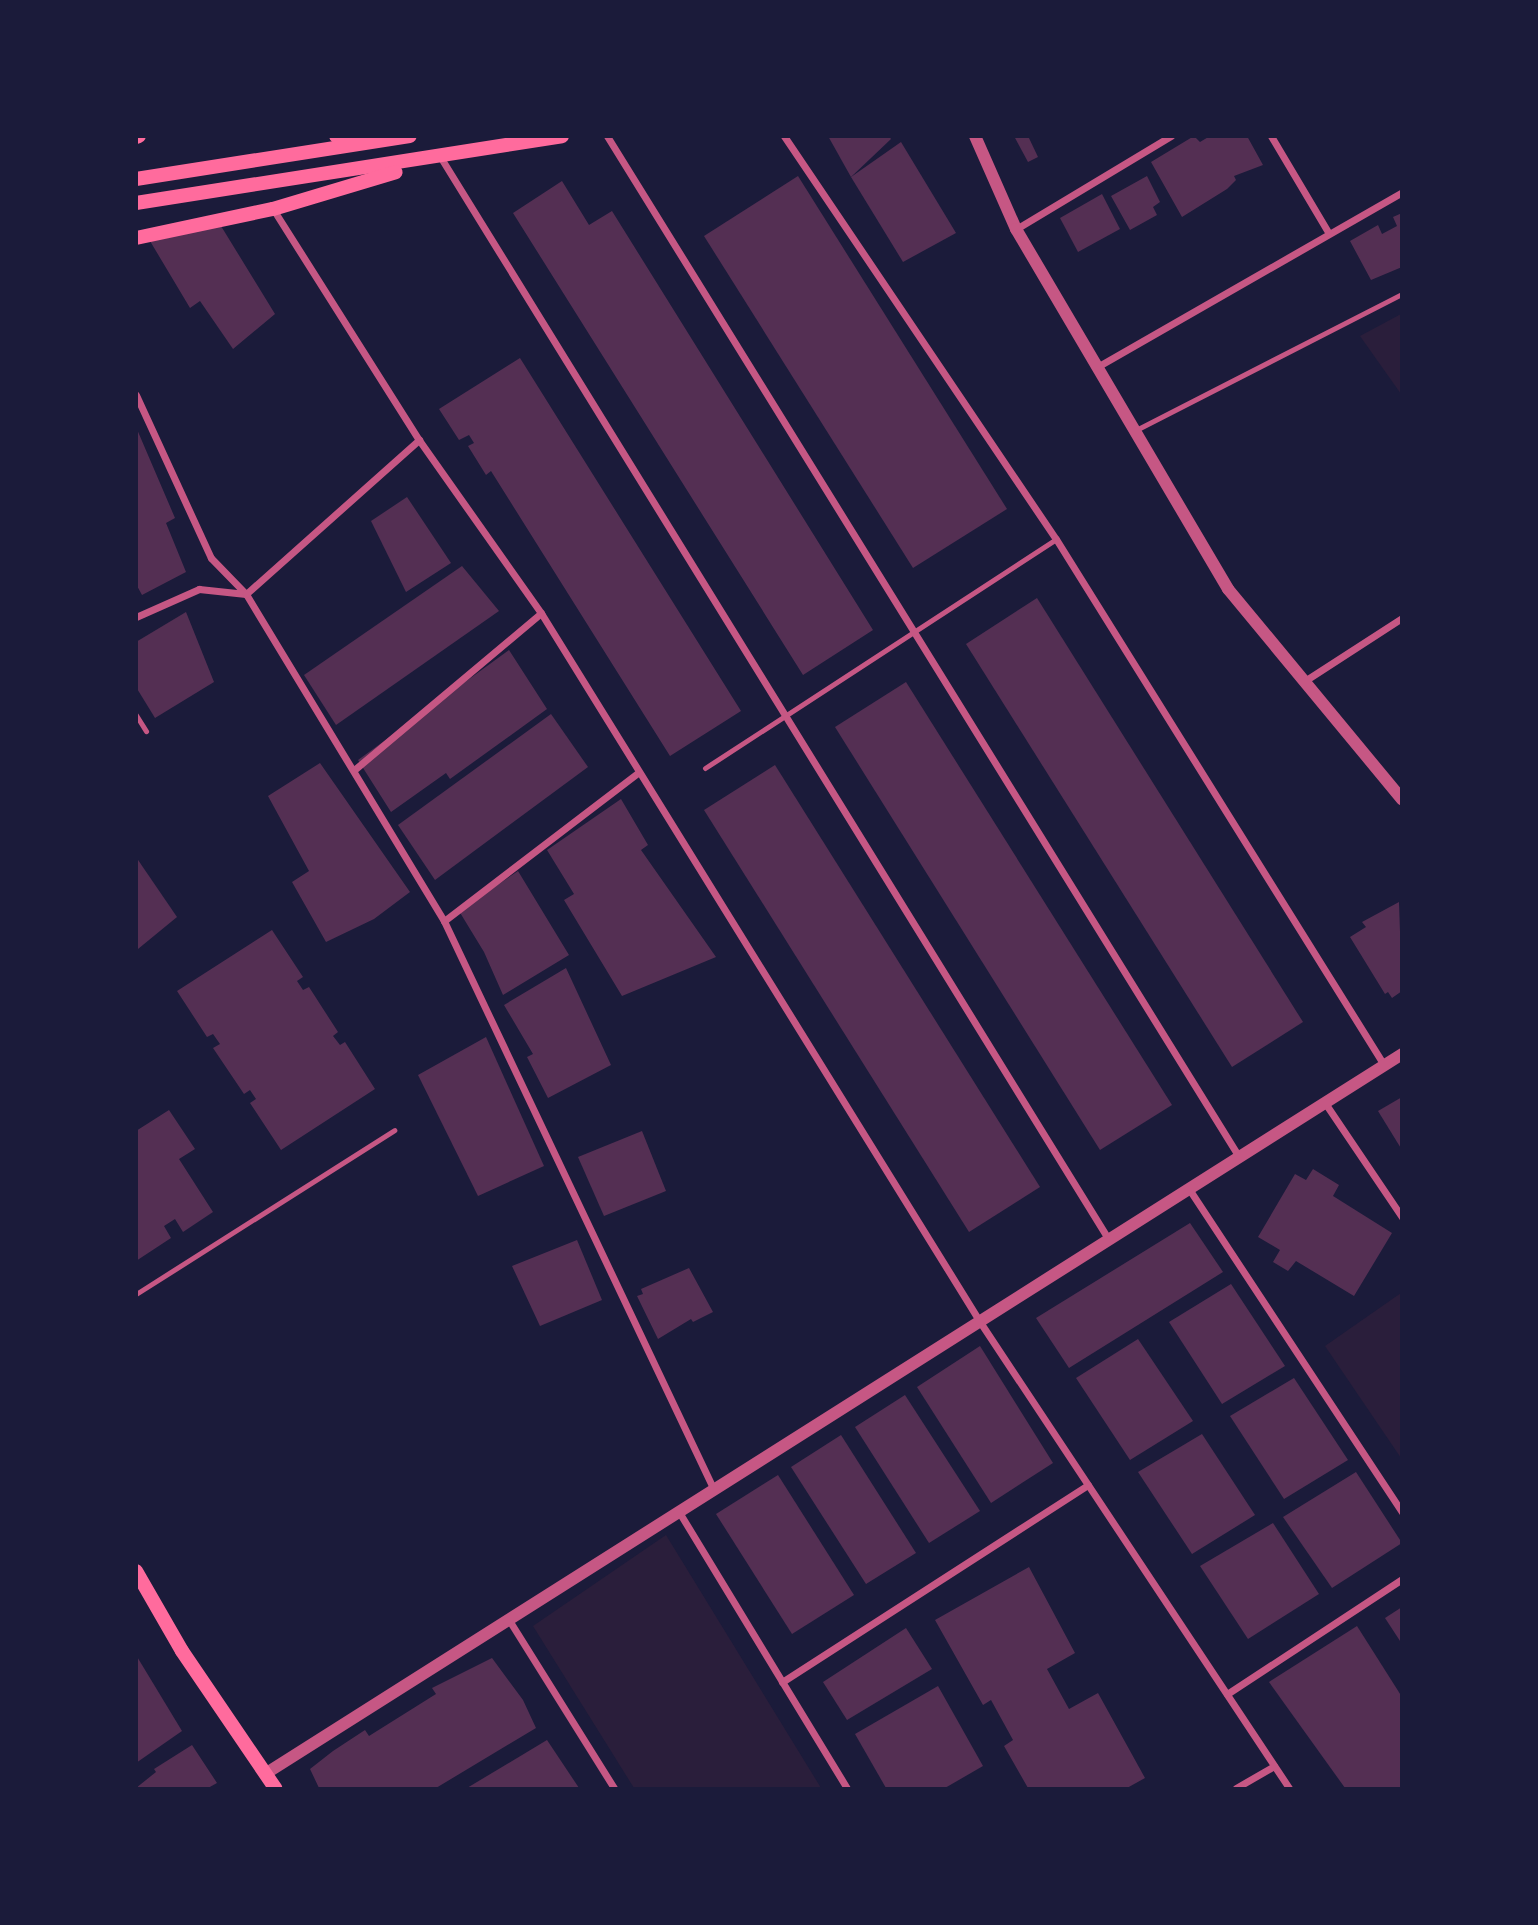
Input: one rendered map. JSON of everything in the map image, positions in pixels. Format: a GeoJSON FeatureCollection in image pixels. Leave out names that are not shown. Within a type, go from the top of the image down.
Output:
{"type":"FeatureCollection","features":[{"type":"Feature","properties":{"kind":"main road"},"geometry":{"type":"LineString","coordinates":[[336,136],[370,140]]}},
{"type":"Feature","properties":{"kind":"main road"},"geometry":{"type":"LineString","coordinates":[[136,179],[370,140],[410,136]]}},
{"type":"Feature","properties":{"kind":"main road"},"geometry":{"type":"LineString","coordinates":[[136,203],[441,158],[562,136]]}},
{"type":"Feature","properties":{"kind":"main road"},"geometry":{"type":"LineString","coordinates":[[136,238],[273,209],[441,158]]}},
{"type":"Feature","properties":{"kind":"main road"},"geometry":{"type":"LineString","coordinates":[[136,1571],[182,1651],[275,1788]]}},
{"type":"Feature","properties":{"kind":"street"},"geometry":{"type":"LineString","coordinates":[[607,136],[1239,1157]]}},
{"type":"Feature","properties":{"kind":"street"},"geometry":{"type":"LineString","coordinates":[[783,136],[1056,539],[1384,1065]]}},
{"type":"Feature","properties":{"kind":"street"},"geometry":{"type":"LineString","coordinates":[[975,136],[1017,229],[1096,368],[1228,589],[1402,799]]}},
{"type":"Feature","properties":{"kind":"street"},"geometry":{"type":"LineString","coordinates":[[1017,229],[1171,136]]}},
{"type":"Feature","properties":{"kind":"street"},"geometry":{"type":"LineString","coordinates":[[1271,136],[1328,232]]}},
{"type":"Feature","properties":{"kind":"street"},"geometry":{"type":"LineString","coordinates":[[441,158],[1109,1240]]}},
{"type":"Feature","properties":{"kind":"street"},"geometry":{"type":"LineString","coordinates":[[1096,368],[1328,232],[1402,192]]}},
{"type":"Feature","properties":{"kind":"street"},"geometry":{"type":"LineString","coordinates":[[273,209],[419,440],[541,613],[980,1322],[1289,1788]]}},
{"type":"Feature","properties":{"kind":"street"},"geometry":{"type":"LineString","coordinates":[[136,395],[211,558],[246,594],[444,921],[714,1490]]}},
{"type":"Feature","properties":{"kind":"street"},"geometry":{"type":"LineString","coordinates":[[136,617],[199,589],[246,594],[419,440]]}},
{"type":"Feature","properties":{"kind":"street"},"geometry":{"type":"LineString","coordinates":[[354,770],[541,613]]}},
{"type":"Feature","properties":{"kind":"street"},"geometry":{"type":"LineString","coordinates":[[1303,682],[1402,618]]}},
{"type":"Feature","properties":{"kind":"street"},"geometry":{"type":"LineString","coordinates":[[444,921],[639,772]]}},
{"type":"Feature","properties":{"kind":"street"},"geometry":{"type":"LineString","coordinates":[[265,1774],[1402,1054]]}},
{"type":"Feature","properties":{"kind":"street"},"geometry":{"type":"LineString","coordinates":[[1325,1103],[1402,1217]]}},
{"type":"Feature","properties":{"kind":"street"},"geometry":{"type":"LineString","coordinates":[[1189,1189],[1402,1512]]}},
{"type":"Feature","properties":{"kind":"street"},"geometry":{"type":"LineString","coordinates":[[782,1682],[1088,1485]]}},
{"type":"Feature","properties":{"kind":"street"},"geometry":{"type":"LineString","coordinates":[[679,1512],[847,1788]]}},
{"type":"Feature","properties":{"kind":"street"},"geometry":{"type":"LineString","coordinates":[[1227,1694],[1402,1579]]}},
{"type":"Feature","properties":{"kind":"street"},"geometry":{"type":"LineString","coordinates":[[509,1619],[614,1788]]}},
{"type":"Feature","properties":{"kind":"street"},"geometry":{"type":"LineString","coordinates":[[1236,1788],[1274,1766]]}},
{"type":"Feature","properties":{"kind":"lane"},"geometry":{"type":"LineString","coordinates":[[1134,431],[1402,294]]}},
{"type":"Feature","properties":{"kind":"lane"},"geometry":{"type":"LineString","coordinates":[[705,768],[1056,539]]}},
{"type":"Feature","properties":{"kind":"lane"},"geometry":{"type":"LineString","coordinates":[[136,715],[146,731]]}},
{"type":"Feature","properties":{"kind":"lane"},"geometry":{"type":"LineString","coordinates":[[136,1294],[394,1130]]}},
{"type":"Feature","properties":{"kind":"shaded area"},"geometry":{"type":"Polygon","coordinates":[[[1401,314],[1401,394],[1360,336],[1401,314]]]}},
{"type":"Feature","properties":{"kind":"shaded area"},"geometry":{"type":"Polygon","coordinates":[[[1401,1293],[1401,1458],[1325,1346],[1401,1293]]]}},
{"type":"Feature","properties":{"kind":"shaded area"},"geometry":{"type":"Polygon","coordinates":[[[666,1535],[821,1788],[634,1788],[533,1626],[666,1535]]]}},
{"type":"Feature","properties":{"kind":"building"},"geometry":{"type":"Polygon","coordinates":[[[828,136],[889,136],[891,139],[851,177],[828,136]]]}},
{"type":"Feature","properties":{"kind":"building"},"geometry":{"type":"Polygon","coordinates":[[[1014,136],[1028,136],[1038,157],[1028,162],[1014,136]]]}},
{"type":"Feature","properties":{"kind":"building"},"geometry":{"type":"Polygon","coordinates":[[[1194,136],[1200,142],[1210,136],[1247,136],[1263,165],[1234,176],[1236,180],[1227,189],[1182,217],[1151,162],[1194,136]]]}},
{"type":"Feature","properties":{"kind":"building"},"geometry":{"type":"Polygon","coordinates":[[[901,142],[956,233],[903,262],[851,177],[901,142]]]}},
{"type":"Feature","properties":{"kind":"building"},"geometry":{"type":"Polygon","coordinates":[[[798,176],[1007,509],[913,568],[704,236],[798,176]]]}},
{"type":"Feature","properties":{"kind":"building"},"geometry":{"type":"Polygon","coordinates":[[[1147,176],[1160,202],[1153,207],[1157,215],[1130,230],[1111,196],[1147,176]]]}},
{"type":"Feature","properties":{"kind":"building"},"geometry":{"type":"Polygon","coordinates":[[[562,181],[589,225],[612,211],[873,630],[803,675],[513,213],[562,181]]]}},
{"type":"Feature","properties":{"kind":"building"},"geometry":{"type":"Polygon","coordinates":[[[1102,194],[1120,229],[1078,252],[1060,218],[1102,194]]]}},
{"type":"Feature","properties":{"kind":"building"},"geometry":{"type":"Polygon","coordinates":[[[1402,213],[1402,267],[1371,280],[1350,241],[1378,225],[1382,234],[1397,226],[1393,217],[1402,213]]]}},
{"type":"Feature","properties":{"kind":"building"},"geometry":{"type":"Polygon","coordinates":[[[221,226],[275,314],[233,349],[200,301],[190,308],[150,241],[221,226]]]}},
{"type":"Feature","properties":{"kind":"building"},"geometry":{"type":"Polygon","coordinates":[[[520,358],[741,711],[670,756],[491,471],[486,475],[468,446],[474,443],[469,435],[459,440],[439,409],[520,358]]]}},
{"type":"Feature","properties":{"kind":"building"},"geometry":{"type":"Polygon","coordinates":[[[136,427],[175,518],[166,523],[186,572],[142,595],[136,584],[136,427]]]}},
{"type":"Feature","properties":{"kind":"building"},"geometry":{"type":"Polygon","coordinates":[[[407,497],[451,563],[406,592],[371,521],[407,497]]]}},
{"type":"Feature","properties":{"kind":"building"},"geometry":{"type":"Polygon","coordinates":[[[462,566],[499,611],[336,725],[304,675],[462,566]]]}},
{"type":"Feature","properties":{"kind":"building"},"geometry":{"type":"Polygon","coordinates":[[[1037,598],[1303,1022],[1232,1067],[966,644],[1037,598]]]}},
{"type":"Feature","properties":{"kind":"building"},"geometry":{"type":"Polygon","coordinates":[[[186,612],[214,682],[155,718],[136,687],[136,642],[186,612]]]}},
{"type":"Feature","properties":{"kind":"building"},"geometry":{"type":"Polygon","coordinates":[[[509,650],[547,709],[450,779],[446,773],[391,812],[358,760],[509,650]]]}},
{"type":"Feature","properties":{"kind":"building"},"geometry":{"type":"Polygon","coordinates":[[[906,682],[1172,1105],[1100,1150],[835,727],[906,682]]]}},
{"type":"Feature","properties":{"kind":"building"},"geometry":{"type":"Polygon","coordinates":[[[551,714],[588,767],[435,880],[398,825],[551,714]]]}},
{"type":"Feature","properties":{"kind":"building"},"geometry":{"type":"Polygon","coordinates":[[[320,763],[410,892],[374,919],[326,942],[292,882],[309,871],[268,796],[320,763]]]}},
{"type":"Feature","properties":{"kind":"building"},"geometry":{"type":"Polygon","coordinates":[[[775,765],[1040,1187],[969,1232],[704,810],[775,765]]]}},
{"type":"Feature","properties":{"kind":"building"},"geometry":{"type":"Polygon","coordinates":[[[621,799],[648,845],[641,850],[716,957],[622,996],[564,900],[574,894],[547,850],[621,799]]]}},
{"type":"Feature","properties":{"kind":"building"},"geometry":{"type":"Polygon","coordinates":[[[136,857],[177,917],[138,949],[136,947],[136,857]]]}},
{"type":"Feature","properties":{"kind":"building"},"geometry":{"type":"Polygon","coordinates":[[[518,871],[569,955],[503,995],[484,952],[459,911],[518,871]]]}},
{"type":"Feature","properties":{"kind":"building"},"geometry":{"type":"Polygon","coordinates":[[[1399,902],[1402,991],[1392,998],[1388,992],[1385,994],[1350,937],[1366,927],[1362,922],[1399,902]]]}},
{"type":"Feature","properties":{"kind":"building"},"geometry":{"type":"Polygon","coordinates":[[[272,930],[303,977],[297,981],[303,990],[309,987],[338,1032],[333,1036],[340,1045],[345,1042],[375,1089],[281,1150],[250,1103],[256,1099],[250,1090],[244,1094],[213,1048],[220,1044],[213,1034],[207,1037],[177,991],[272,930]]]}},
{"type":"Feature","properties":{"kind":"building"},"geometry":{"type":"Polygon","coordinates":[[[566,968],[611,1065],[548,1098],[527,1057],[533,1054],[504,1005],[566,968]]]}},
{"type":"Feature","properties":{"kind":"building"},"geometry":{"type":"Polygon","coordinates":[[[486,1037],[544,1166],[478,1196],[418,1075],[486,1037]]]}},
{"type":"Feature","properties":{"kind":"building"},"geometry":{"type":"Polygon","coordinates":[[[1402,1097],[1402,1150],[1378,1111],[1402,1097]]]}},
{"type":"Feature","properties":{"kind":"building"},"geometry":{"type":"Polygon","coordinates":[[[169,1110],[195,1149],[179,1159],[213,1212],[183,1232],[175,1219],[164,1226],[171,1238],[136,1261],[136,1131],[169,1110]]]}},
{"type":"Feature","properties":{"kind":"building"},"geometry":{"type":"Polygon","coordinates":[[[642,1131],[666,1191],[604,1216],[578,1157],[642,1131]]]}},
{"type":"Feature","properties":{"kind":"building"},"geometry":{"type":"Polygon","coordinates":[[[1313,1169],[1339,1185],[1333,1196],[1392,1233],[1354,1296],[1296,1261],[1288,1271],[1273,1262],[1280,1250],[1258,1237],[1295,1174],[1306,1180],[1313,1169]]]}},
{"type":"Feature","properties":{"kind":"building"},"geometry":{"type":"Polygon","coordinates":[[[1190,1223],[1223,1272],[1069,1368],[1036,1318],[1190,1223]]]}},
{"type":"Feature","properties":{"kind":"building"},"geometry":{"type":"Polygon","coordinates":[[[577,1240],[602,1300],[540,1326],[512,1266],[577,1240]]]}},
{"type":"Feature","properties":{"kind":"building"},"geometry":{"type":"Polygon","coordinates":[[[689,1268],[713,1312],[693,1322],[691,1319],[658,1339],[637,1296],[643,1294],[641,1289],[689,1268]]]}},
{"type":"Feature","properties":{"kind":"building"},"geometry":{"type":"Polygon","coordinates":[[[1231,1284],[1285,1366],[1222,1404],[1169,1322],[1231,1284]]]}},
{"type":"Feature","properties":{"kind":"building"},"geometry":{"type":"Polygon","coordinates":[[[1138,1339],[1193,1421],[1130,1460],[1076,1378],[1138,1339]]]}},
{"type":"Feature","properties":{"kind":"building"},"geometry":{"type":"Polygon","coordinates":[[[980,1346],[1053,1463],[991,1503],[917,1387],[980,1346]]]}},
{"type":"Feature","properties":{"kind":"building"},"geometry":{"type":"Polygon","coordinates":[[[1294,1378],[1348,1460],[1284,1499],[1230,1416],[1294,1378]]]}},
{"type":"Feature","properties":{"kind":"building"},"geometry":{"type":"Polygon","coordinates":[[[905,1395],[980,1511],[929,1543],[855,1427],[905,1395]]]}},
{"type":"Feature","properties":{"kind":"building"},"geometry":{"type":"Polygon","coordinates":[[[1202,1434],[1255,1515],[1192,1554],[1138,1472],[1202,1434]]]}},
{"type":"Feature","properties":{"kind":"building"},"geometry":{"type":"Polygon","coordinates":[[[841,1435],[916,1553],[866,1584],[791,1467],[841,1435]]]}},
{"type":"Feature","properties":{"kind":"building"},"geometry":{"type":"Polygon","coordinates":[[[1356,1472],[1402,1543],[1332,1588],[1283,1517],[1356,1472]]]}},
{"type":"Feature","properties":{"kind":"building"},"geometry":{"type":"Polygon","coordinates":[[[778,1475],[854,1595],[792,1634],[716,1514],[778,1475]]]}},
{"type":"Feature","properties":{"kind":"building"},"geometry":{"type":"Polygon","coordinates":[[[1273,1523],[1319,1594],[1248,1639],[1200,1566],[1273,1523]]]}},
{"type":"Feature","properties":{"kind":"building"},"geometry":{"type":"Polygon","coordinates":[[[1029,1567],[1075,1653],[1047,1669],[1069,1709],[1098,1693],[1145,1778],[1127,1788],[1028,1788],[1004,1746],[1013,1740],[991,1700],[983,1705],[935,1620],[1029,1567]]]}},
{"type":"Feature","properties":{"kind":"building"},"geometry":{"type":"Polygon","coordinates":[[[1402,1607],[1402,1644],[1385,1618],[1402,1607]]]}},
{"type":"Feature","properties":{"kind":"building"},"geometry":{"type":"Polygon","coordinates":[[[1357,1626],[1402,1697],[1402,1788],[1345,1788],[1269,1682],[1357,1626]]]}},
{"type":"Feature","properties":{"kind":"building"},"geometry":{"type":"Polygon","coordinates":[[[906,1628],[932,1669],[847,1720],[823,1682],[906,1628]]]}},
{"type":"Feature","properties":{"kind":"building"},"geometry":{"type":"Polygon","coordinates":[[[136,1655],[182,1731],[136,1763],[136,1655]]]}},
{"type":"Feature","properties":{"kind":"building"},"geometry":{"type":"Polygon","coordinates":[[[492,1658],[523,1700],[536,1728],[436,1788],[319,1788],[310,1769],[333,1751],[365,1730],[369,1736],[436,1694],[432,1688],[492,1658]]]}},
{"type":"Feature","properties":{"kind":"building"},"geometry":{"type":"Polygon","coordinates":[[[938,1686],[983,1766],[945,1788],[886,1788],[855,1734],[938,1686]]]}},
{"type":"Feature","properties":{"kind":"building"},"geometry":{"type":"Polygon","coordinates":[[[547,1740],[579,1788],[467,1788],[547,1740]]]}},
{"type":"Feature","properties":{"kind":"building"},"geometry":{"type":"Polygon","coordinates":[[[192,1745],[217,1783],[208,1788],[136,1788],[156,1772],[154,1769],[192,1745]]]}}]}
